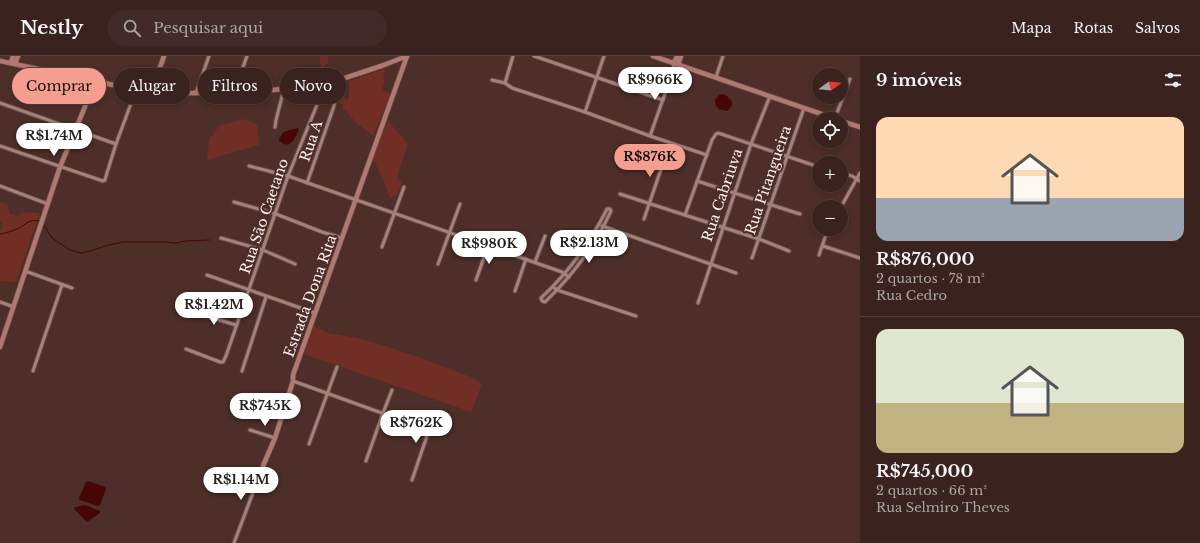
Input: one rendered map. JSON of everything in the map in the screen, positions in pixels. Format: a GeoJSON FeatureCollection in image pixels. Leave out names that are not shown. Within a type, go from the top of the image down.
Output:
{"type":"FeatureCollection","features":[{"type":"Feature","properties":{"kind":"street"},"geometry":{"type":"LineString","coordinates":[[13,56],[13,64]]}},
{"type":"Feature","properties":{"kind":"street"},"geometry":{"type":"LineString","coordinates":[[13,64],[18,56]]}},
{"type":"Feature","properties":{"kind":"street"},"geometry":{"type":"LineString","coordinates":[[160,68],[164,56]]}},
{"type":"Feature","properties":{"kind":"street"},"geometry":{"type":"LineString","coordinates":[[190,94],[196,94],[209,56]]}},
{"type":"Feature","properties":{"kind":"street"},"geometry":{"type":"LineString","coordinates":[[243,68],[247,56]]}},
{"type":"Feature","properties":{"kind":"street"},"geometry":{"type":"LineString","coordinates":[[346,77],[384,66],[407,56]]}},
{"type":"Feature","properties":{"kind":"street","name":"Estrada Dona Rita"},"geometry":{"type":"LineString","coordinates":[[234,543],[275,438],[293,381],[293,375],[314,313],[407,56]]}},
{"type":"Feature","properties":{"kind":"street"},"geometry":{"type":"LineString","coordinates":[[505,83],[513,56]]}},
{"type":"Feature","properties":{"kind":"street"},"geometry":{"type":"LineString","coordinates":[[534,56],[663,100]]}},
{"type":"Feature","properties":{"kind":"street"},"geometry":{"type":"LineString","coordinates":[[586,112],[604,56]]}},
{"type":"Feature","properties":{"kind":"street"},"geometry":{"type":"LineString","coordinates":[[653,56],[815,112]]}},
{"type":"Feature","properties":{"kind":"street"},"geometry":{"type":"LineString","coordinates":[[676,64],[677,56]]}},
{"type":"Feature","properties":{"kind":"street"},"geometry":{"type":"LineString","coordinates":[[650,136],[673,71],[681,56]]}},
{"type":"Feature","properties":{"kind":"street"},"geometry":{"type":"LineString","coordinates":[[716,77],[724,56]]}},
{"type":"Feature","properties":{"kind":"street"},"geometry":{"type":"LineString","coordinates":[[0,61],[31,68]]}},
{"type":"Feature","properties":{"kind":"street"},"geometry":{"type":"LineString","coordinates":[[492,80],[505,83],[508,87],[586,112],[707,155]]}},
{"type":"Feature","properties":{"kind":"street"},"geometry":{"type":"LineString","coordinates":[[838,112],[850,80]]}},
{"type":"Feature","properties":{"kind":"street","name":"Rua Cabriuva"},"geometry":{"type":"LineString","coordinates":[[698,302],[751,144],[770,96]]}},
{"type":"Feature","properties":{"kind":"street"},"geometry":{"type":"LineString","coordinates":[[0,104],[116,144]]}},
{"type":"Feature","properties":{"kind":"street"},"geometry":{"type":"LineString","coordinates":[[0,347],[60,167],[86,104]]}},
{"type":"Feature","properties":{"kind":"street"},"geometry":{"type":"LineString","coordinates":[[0,146],[103,181],[105,180],[131,104]]}},
{"type":"Feature","properties":{"kind":"street"},"geometry":{"type":"LineString","coordinates":[[275,127],[280,104]]}},
{"type":"Feature","properties":{"kind":"street","name":"Rua São Caetano"},"geometry":{"type":"LineString","coordinates":[[186,349],[223,362],[276,214],[288,176],[317,104]]}},
{"type":"Feature","properties":{"kind":"street","name":"Rua A"},"geometry":{"type":"LineString","coordinates":[[307,184],[334,104]]}},
{"type":"Feature","properties":{"kind":"street","name":"Rua Pitangueira"},"geometry":{"type":"LineString","coordinates":[[752,258],[804,108]]}},
{"type":"Feature","properties":{"kind":"street"},"geometry":{"type":"LineString","coordinates":[[848,123],[860,127]]}},
{"type":"Feature","properties":{"kind":"street"},"geometry":{"type":"LineString","coordinates":[[685,215],[714,135],[718,133],[812,165]]}},
{"type":"Feature","properties":{"kind":"street"},"geometry":{"type":"LineString","coordinates":[[644,219],[670,143]]}},
{"type":"Feature","properties":{"kind":"street"},"geometry":{"type":"LineString","coordinates":[[249,166],[288,176],[355,201],[535,262],[562,272],[569,277]]}},
{"type":"Feature","properties":{"kind":"street"},"geometry":{"type":"LineString","coordinates":[[845,200],[858,180],[860,173]]}},
{"type":"Feature","properties":{"kind":"street"},"geometry":{"type":"LineString","coordinates":[[848,176],[858,180]]}},
{"type":"Feature","properties":{"kind":"street"},"geometry":{"type":"LineString","coordinates":[[697,180],[800,214]]}},
{"type":"Feature","properties":{"kind":"street"},"geometry":{"type":"LineString","coordinates":[[0,186],[48,204]]}},
{"type":"Feature","properties":{"kind":"street"},"geometry":{"type":"LineString","coordinates":[[382,247],[404,187]]}},
{"type":"Feature","properties":{"kind":"street"},"geometry":{"type":"LineString","coordinates":[[620,194],[759,239],[789,251]]}},
{"type":"Feature","properties":{"kind":"street"},"geometry":{"type":"LineString","coordinates":[[234,202],[276,214],[342,238]]}},
{"type":"Feature","properties":{"kind":"street"},"geometry":{"type":"LineString","coordinates":[[438,264],[460,204]]}},
{"type":"Feature","properties":{"kind":"street"},"geometry":{"type":"LineString","coordinates":[[607,209],[610,209],[611,211],[603,227],[588,252],[569,277],[545,302],[542,301],[541,298],[565,274],[584,249],[607,209]]}},
{"type":"Feature","properties":{"kind":"street"},"geometry":{"type":"LineString","coordinates":[[599,224],[603,227],[736,274]]}},
{"type":"Feature","properties":{"kind":"street"},"geometry":{"type":"LineString","coordinates":[[535,262],[545,236]]}},
{"type":"Feature","properties":{"kind":"street"},"geometry":{"type":"LineString","coordinates":[[819,254],[826,236]]}},
{"type":"Feature","properties":{"kind":"street"},"geometry":{"type":"LineString","coordinates":[[221,238],[263,250],[295,264]]}},
{"type":"Feature","properties":{"kind":"street"},"geometry":{"type":"LineString","coordinates":[[476,280],[488,246]]}},
{"type":"Feature","properties":{"kind":"street"},"geometry":{"type":"LineString","coordinates":[[823,246],[860,258]]}},
{"type":"Feature","properties":{"kind":"street"},"geometry":{"type":"LineString","coordinates":[[515,291],[526,259]]}},
{"type":"Feature","properties":{"kind":"street"},"geometry":{"type":"LineString","coordinates":[[25,271],[72,288]]}},
{"type":"Feature","properties":{"kind":"street"},"geometry":{"type":"LineString","coordinates":[[208,275],[314,313]]}},
{"type":"Feature","properties":{"kind":"street"},"geometry":{"type":"LineString","coordinates":[[33,371],[62,285]]}},
{"type":"Feature","properties":{"kind":"street"},"geometry":{"type":"LineString","coordinates":[[553,286],[557,290],[636,316]]}},
{"type":"Feature","properties":{"kind":"street"},"geometry":{"type":"LineString","coordinates":[[242,371],[266,297]]}},
{"type":"Feature","properties":{"kind":"street"},"geometry":{"type":"LineString","coordinates":[[0,302],[14,306]]}},
{"type":"Feature","properties":{"kind":"street"},"geometry":{"type":"LineString","coordinates":[[197,313],[236,325]]}},
{"type":"Feature","properties":{"kind":"street"},"geometry":{"type":"LineString","coordinates":[[309,444],[337,367]]}},
{"type":"Feature","properties":{"kind":"street"},"geometry":{"type":"LineString","coordinates":[[293,381],[429,430]]}},
{"type":"Feature","properties":{"kind":"street"},"geometry":{"type":"LineString","coordinates":[[366,461],[382,413],[392,390]]}},
{"type":"Feature","properties":{"kind":"street"},"geometry":{"type":"LineString","coordinates":[[412,480],[429,430],[436,415]]}},
{"type":"Feature","properties":{"kind":"street"},"geometry":{"type":"LineString","coordinates":[[250,430],[275,438]]}},
{"type":"Feature","properties":{"kind":"shaded area"},"geometry":{"type":"Polygon","coordinates":[[[320,56],[328,56],[328,63],[324,68],[320,68],[322,65],[320,63],[320,56]]]}},
{"type":"Feature","properties":{"kind":"shaded area"},"geometry":{"type":"Polygon","coordinates":[[[383,69],[385,71],[383,75],[385,80],[382,91],[385,91],[390,96],[373,136],[353,120],[353,118],[346,111],[343,110],[343,105],[341,104],[346,104],[346,99],[348,100],[349,98],[349,81],[383,69]]]}},
{"type":"Feature","properties":{"kind":"shaded area"},"geometry":{"type":"Polygon","coordinates":[[[722,94],[726,95],[732,102],[732,106],[728,111],[718,109],[718,107],[716,107],[715,100],[722,94]]]}},
{"type":"Feature","properties":{"kind":"shaded area"},"geometry":{"type":"Polygon","coordinates":[[[246,119],[257,125],[259,145],[207,160],[209,140],[220,125],[246,119]]]}},
{"type":"Feature","properties":{"kind":"shaded area"},"geometry":{"type":"Polygon","coordinates":[[[388,121],[408,144],[397,176],[397,179],[402,182],[397,195],[390,198],[383,179],[372,157],[388,121]]]}},
{"type":"Feature","properties":{"kind":"shaded area"},"geometry":{"type":"Polygon","coordinates":[[[299,128],[294,139],[289,144],[283,143],[279,140],[284,132],[299,128]]]}},
{"type":"Feature","properties":{"kind":"shaded area"},"geometry":{"type":"Polygon","coordinates":[[[0,202],[7,204],[10,214],[18,216],[23,212],[40,213],[16,282],[0,281],[0,230],[2,229],[2,222],[0,221],[0,202]]]}},
{"type":"Feature","properties":{"kind":"shaded area"},"geometry":{"type":"Polygon","coordinates":[[[314,326],[328,333],[358,338],[385,346],[476,379],[482,384],[471,412],[304,354],[314,326]]]}},
{"type":"Feature","properties":{"kind":"shaded area"},"geometry":{"type":"Polygon","coordinates":[[[88,481],[105,487],[106,489],[100,505],[97,506],[80,500],[79,498],[86,482],[88,481]]]}},
{"type":"Feature","properties":{"kind":"shaded area"},"geometry":{"type":"Polygon","coordinates":[[[85,505],[100,511],[100,513],[87,522],[74,509],[75,507],[85,505]]]}},
{"type":"Feature","properties":{"kind":"waterway"},"geometry":{"type":"LineString","coordinates":[[0,234],[17,229],[30,221],[39,221]]}},
{"type":"Feature","properties":{"kind":"waterway"},"geometry":{"type":"LineString","coordinates":[[43,224],[52,238],[70,250],[81,253],[123,242],[176,243],[209,240]]}}]}
